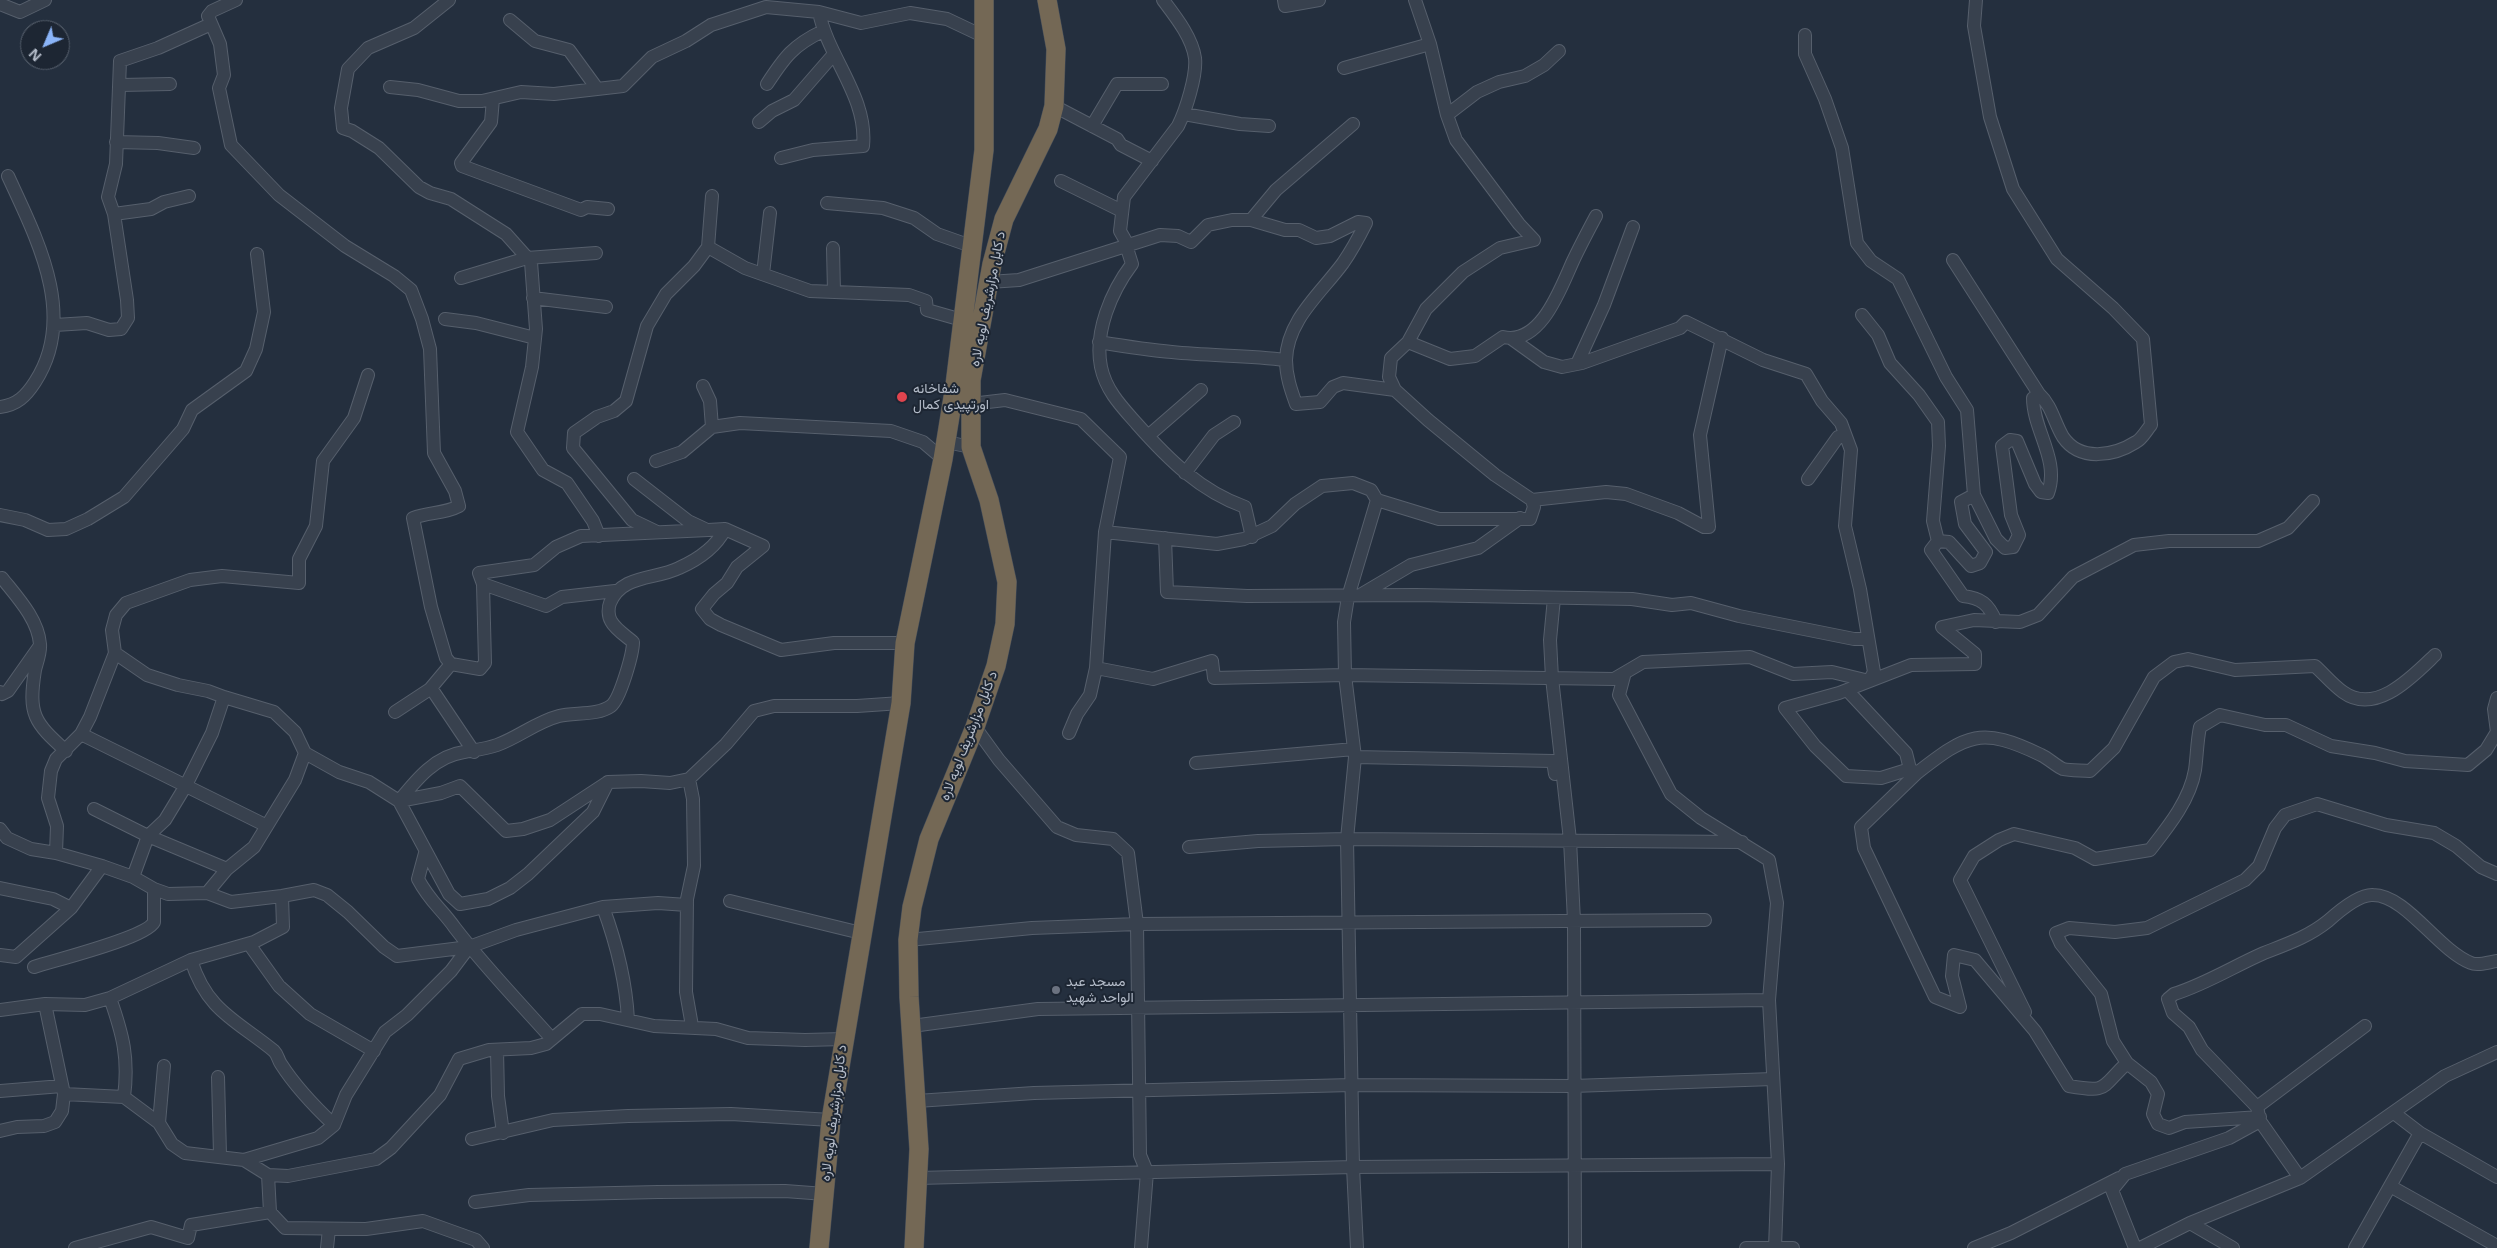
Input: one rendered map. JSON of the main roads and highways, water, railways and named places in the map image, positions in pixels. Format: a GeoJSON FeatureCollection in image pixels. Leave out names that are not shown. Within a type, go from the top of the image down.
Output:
{"type":"FeatureCollection","features":[{"type":"Feature","properties":{"kind":"highway","name":"د کابل مزارشریف لویه لاره"},"geometry":{"type":"LineString","coordinates":[[819,1248],[831,1120],[860,933],[901,703],[905,643],[944,451],[962,320],[984,150],[986,37],[984,0]]}},
{"type":"Feature","properties":{"kind":"highway","name":"د کابل مزارشریف لویه لاره"},"geometry":{"type":"LineString","coordinates":[[914,1248],[918,1178],[918,1101],[908,940],[912,907],[929,839],[975,727],[996,666],[1005,624],[1007,582],[989,500],[971,447],[971,380],[988,282],[1004,219],[1048,129],[1054,106],[1056,49],[1047,0]]}},
{"type":"Feature","properties":{"kind":"place","name":"شفاخانه اورتپیدی کمال"},"geometry":{"type":"Point","coordinates":[902,397]}},
{"type":"Feature","properties":{"kind":"place","name":"مسجد عبد الواحد شهید"},"geometry":{"type":"Point","coordinates":[1056,990]}}]}
